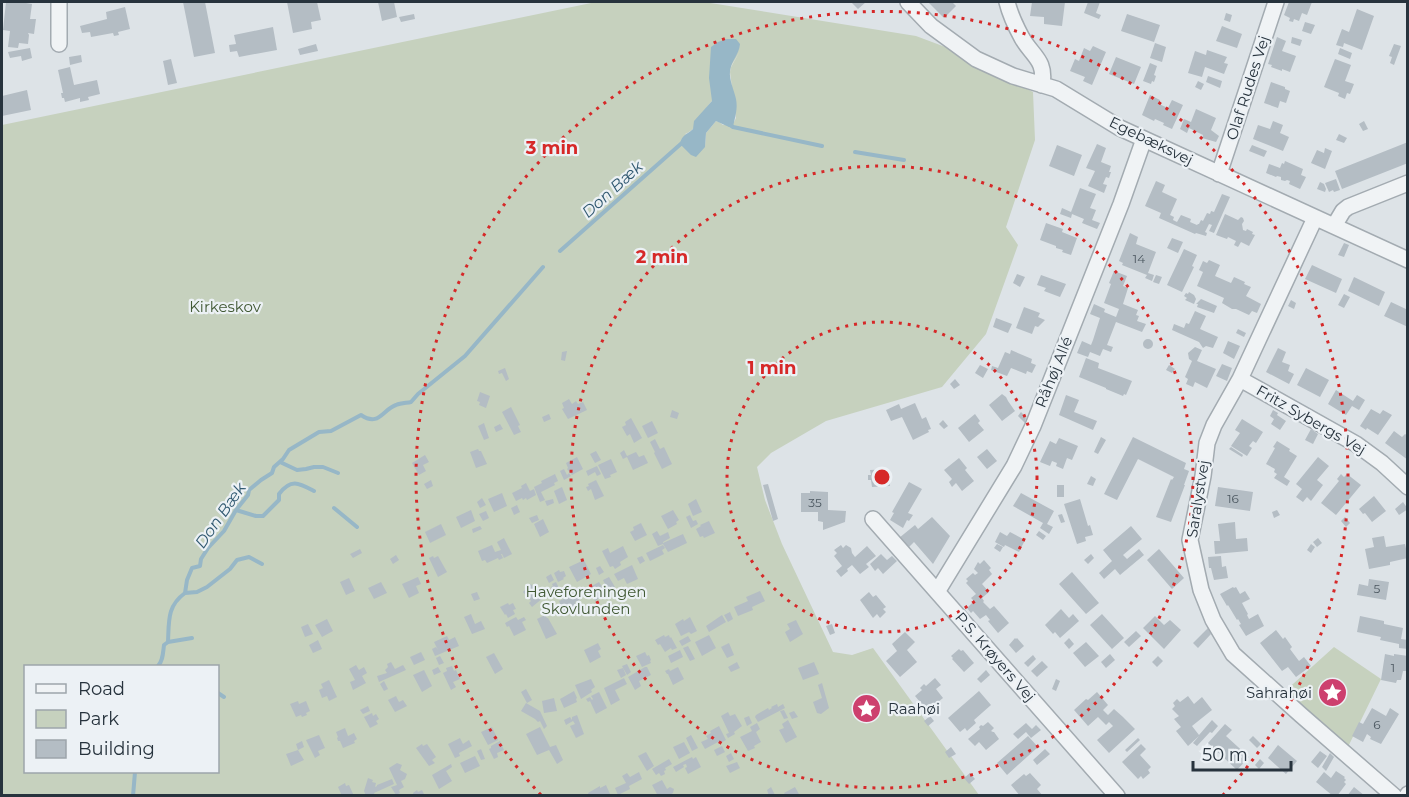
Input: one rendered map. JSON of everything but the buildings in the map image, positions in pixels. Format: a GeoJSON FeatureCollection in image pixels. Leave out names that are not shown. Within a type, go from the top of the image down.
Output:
{"type":"FeatureCollection","features":[{"type":"Feature","properties":{"kind":"street"},"geometry":{"type":"LineString","coordinates":[[59,2],[59,44]]}},
{"type":"Feature","properties":{"kind":"street","name":"Egebæksvej"},"geometry":{"type":"LineString","coordinates":[[908,2],[931,26],[976,59],[1013,76],[1056,89],[1120,128],[1407,260]]}},
{"type":"Feature","properties":{"kind":"street"},"geometry":{"type":"LineString","coordinates":[[1007,2],[1022,38],[1041,63],[1044,75],[1042,85]]}},
{"type":"Feature","properties":{"kind":"street","name":"Olaf Rudes Vej"},"geometry":{"type":"LineString","coordinates":[[1219,174],[1276,2]]}},
{"type":"Feature","properties":{"kind":"street","name":"Råhøj Allé"},"geometry":{"type":"LineString","coordinates":[[938,592],[1014,466],[1033,426],[1121,204],[1144,139]]}},
{"type":"Feature","properties":{"kind":"street"},"geometry":{"type":"LineString","coordinates":[[1334,226],[1348,207],[1407,183]]}},
{"type":"Feature","properties":{"kind":"street","name":"Saralystvej"},"geometry":{"type":"LineString","coordinates":[[1315,218],[1240,380],[1214,425],[1207,443],[1190,540],[1201,590],[1213,620],[1233,654],[1394,795]]}},
{"type":"Feature","properties":{"kind":"street","name":"Fritz Sybergs Vej"},"geometry":{"type":"LineString","coordinates":[[1240,380],[1356,444],[1382,463],[1407,487]]}},
{"type":"Feature","properties":{"kind":"street","name":"P.S. Krøyers Vej"},"geometry":{"type":"LineString","coordinates":[[873,519],[1117,795]]}},
{"type":"Feature","properties":{"kind":"green space","name":"Kirkeskov"},"geometry":{"type":"Polygon","coordinates":[[[596,2],[704,2],[916,36],[948,48],[1033,92],[1035,140],[1006,227],[1018,245],[986,334],[942,387],[826,421],[771,453],[757,467],[765,500],[782,544],[833,652],[852,655],[873,648],[979,795],[2,795],[2,125],[596,2]],[[731,68],[697,124],[685,134],[705,147],[706,133],[716,121],[723,125],[734,122],[736,118],[731,68]]]}},
{"type":"Feature","properties":{"kind":"green space"},"geometry":{"type":"Polygon","coordinates":[[[1334,647],[1381,679],[1347,749],[1283,693],[1334,647]]]}},
{"type":"Feature","properties":{"kind":"water"},"geometry":{"type":"Polygon","coordinates":[[[727,39],[736,39],[740,44],[730,71],[737,103],[733,127],[716,121],[706,133],[705,147],[696,157],[680,144],[683,136],[693,129],[694,121],[712,101],[709,78],[711,47],[727,39]]]}},
{"type":"Feature","properties":{"kind":"waterway"},"geometry":{"type":"LineString","coordinates":[[730,125],[822,146]]}},
{"type":"Feature","properties":{"kind":"waterway","name":"Don Bæk"},"geometry":{"type":"LineString","coordinates":[[560,251],[683,142]]}},
{"type":"Feature","properties":{"kind":"waterway"},"geometry":{"type":"LineString","coordinates":[[855,152],[904,160]]}},
{"type":"Feature","properties":{"kind":"waterway","name":"Don Bæk"},"geometry":{"type":"LineString","coordinates":[[159,665],[164,645],[168,642],[172,609],[185,593],[192,568],[200,566],[201,559],[208,548],[224,531],[249,490],[272,473],[274,467],[289,450],[319,432],[331,431],[361,415],[376,418],[391,407],[411,402],[465,356],[543,267]]}},
{"type":"Feature","properties":{"kind":"waterway"},"geometry":{"type":"LineString","coordinates":[[280,462],[297,470],[323,467],[338,473]]}},
{"type":"Feature","properties":{"kind":"waterway"},"geometry":{"type":"LineString","coordinates":[[236,510],[263,516],[279,500],[279,494],[283,489],[291,484],[299,484],[314,491]]}},
{"type":"Feature","properties":{"kind":"waterway"},"geometry":{"type":"LineString","coordinates":[[334,508],[357,527]]}},
{"type":"Feature","properties":{"kind":"waterway"},"geometry":{"type":"LineString","coordinates":[[185,593],[197,592],[207,587],[230,569],[237,560],[249,557],[262,564]]}},
{"type":"Feature","properties":{"kind":"waterway"},"geometry":{"type":"LineString","coordinates":[[168,642],[192,638]]}},
{"type":"Feature","properties":{"kind":"waterway"},"geometry":{"type":"LineString","coordinates":[[219,694],[224,697]]}},
{"type":"Feature","properties":{"kind":"waterway","name":"Don Bæk"},"geometry":{"type":"LineString","coordinates":[[133,796],[135,773]]}},
{"type":"Feature","properties":{"kind":"place","name":"Sahrahøi"},"geometry":{"type":"Point","coordinates":[1333,693]}},
{"type":"Feature","properties":{"kind":"place","name":"Raahøi"},"geometry":{"type":"Point","coordinates":[867,709]}},
{"type":"Feature","properties":{"kind":"park label","name":"Haveforeningen Skovlunden"},"geometry":{"type":"Point","coordinates":[586,600]}}]}
